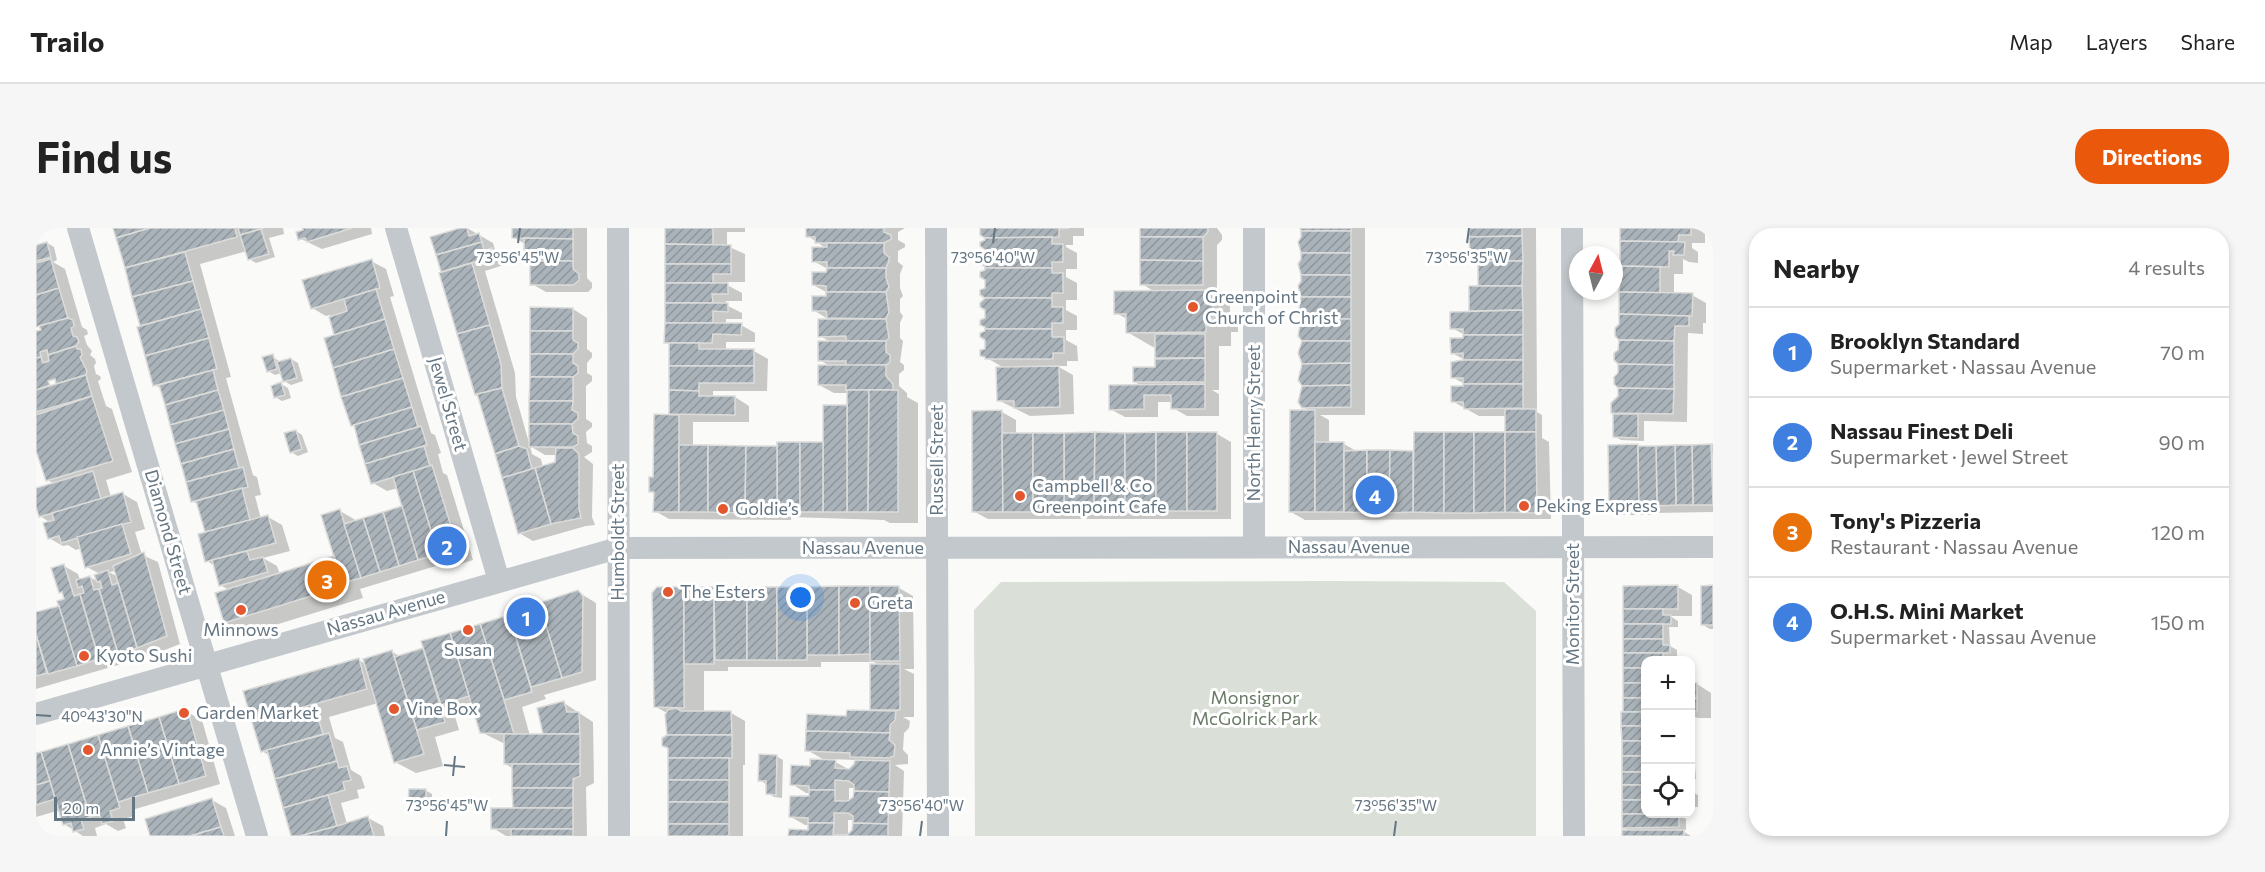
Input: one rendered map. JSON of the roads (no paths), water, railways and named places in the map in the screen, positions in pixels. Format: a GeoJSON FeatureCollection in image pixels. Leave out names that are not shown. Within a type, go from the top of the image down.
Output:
{"type":"FeatureCollection","features":[{"type":"Feature","properties":{"kind":"street","name":"Diamond Street"},"geometry":{"type":"LineString","coordinates":[[78,228],[257,836]]}},
{"type":"Feature","properties":{"kind":"street","name":"Jewel Street"},"geometry":{"type":"LineString","coordinates":[[396,228],[499,581]]}},
{"type":"Feature","properties":{"kind":"street","name":"Humboldt Street"},"geometry":{"type":"LineString","coordinates":[[618,228],[619,836]]}},
{"type":"Feature","properties":{"kind":"street","name":"Russell Street"},"geometry":{"type":"LineString","coordinates":[[936,228],[938,836]]}},
{"type":"Feature","properties":{"kind":"street","name":"North Henry Street"},"geometry":{"type":"LineString","coordinates":[[1254,228],[1254,546]]}},
{"type":"Feature","properties":{"kind":"street","name":"Monitor Street"},"geometry":{"type":"LineString","coordinates":[[1572,228],[1574,836]]}},
{"type":"Feature","properties":{"kind":"street","name":"Nassau Avenue"},"geometry":{"type":"LineString","coordinates":[[36,714],[618,548],[1713,547]]}},
{"type":"Feature","properties":{"kind":"place","name":"Greenpoint Church of Christ"},"geometry":{"type":"Point","coordinates":[1193,307]}},
{"type":"Feature","properties":{"kind":"place","name":"O.H.S. Mini Market"},"geometry":{"type":"Point","coordinates":[1375,495]}},
{"type":"Feature","properties":{"kind":"place","name":"Campbell & Co Greenpoint Cafe"},"geometry":{"type":"Point","coordinates":[1020,496]}},
{"type":"Feature","properties":{"kind":"place","name":"Peking Express"},"geometry":{"type":"Point","coordinates":[1524,506]}},
{"type":"Feature","properties":{"kind":"place","name":"Goldie’s"},"geometry":{"type":"Point","coordinates":[723,509]}},
{"type":"Feature","properties":{"kind":"place","name":"Nassau Finest Deli"},"geometry":{"type":"Point","coordinates":[447,546]}},
{"type":"Feature","properties":{"kind":"place","name":"Tony's Pizzeria"},"geometry":{"type":"Point","coordinates":[327,580]}},
{"type":"Feature","properties":{"kind":"place","name":"The Esters"},"geometry":{"type":"Point","coordinates":[668,592]}},
{"type":"Feature","properties":{"kind":"place","name":"Greta"},"geometry":{"type":"Point","coordinates":[855,603]}},
{"type":"Feature","properties":{"kind":"place","name":"Minnows"},"geometry":{"type":"Point","coordinates":[241,610]}},
{"type":"Feature","properties":{"kind":"place","name":"Brooklyn Standard"},"geometry":{"type":"Point","coordinates":[526,617]}},
{"type":"Feature","properties":{"kind":"place","name":"Susan"},"geometry":{"type":"Point","coordinates":[468,630]}},
{"type":"Feature","properties":{"kind":"place","name":"Kyoto Sushi"},"geometry":{"type":"Point","coordinates":[84,656]}},
{"type":"Feature","properties":{"kind":"place","name":"Vine Box"},"geometry":{"type":"Point","coordinates":[394,709]}},
{"type":"Feature","properties":{"kind":"place","name":"Garden Market"},"geometry":{"type":"Point","coordinates":[184,713]}},
{"type":"Feature","properties":{"kind":"place","name":"Annie’s Vintage"},"geometry":{"type":"Point","coordinates":[88,750]}},
{"type":"Feature","properties":{"kind":"park label","name":"Monsignor McGolrick Park"},"geometry":{"type":"Point","coordinates":[1255,708]}}]}
